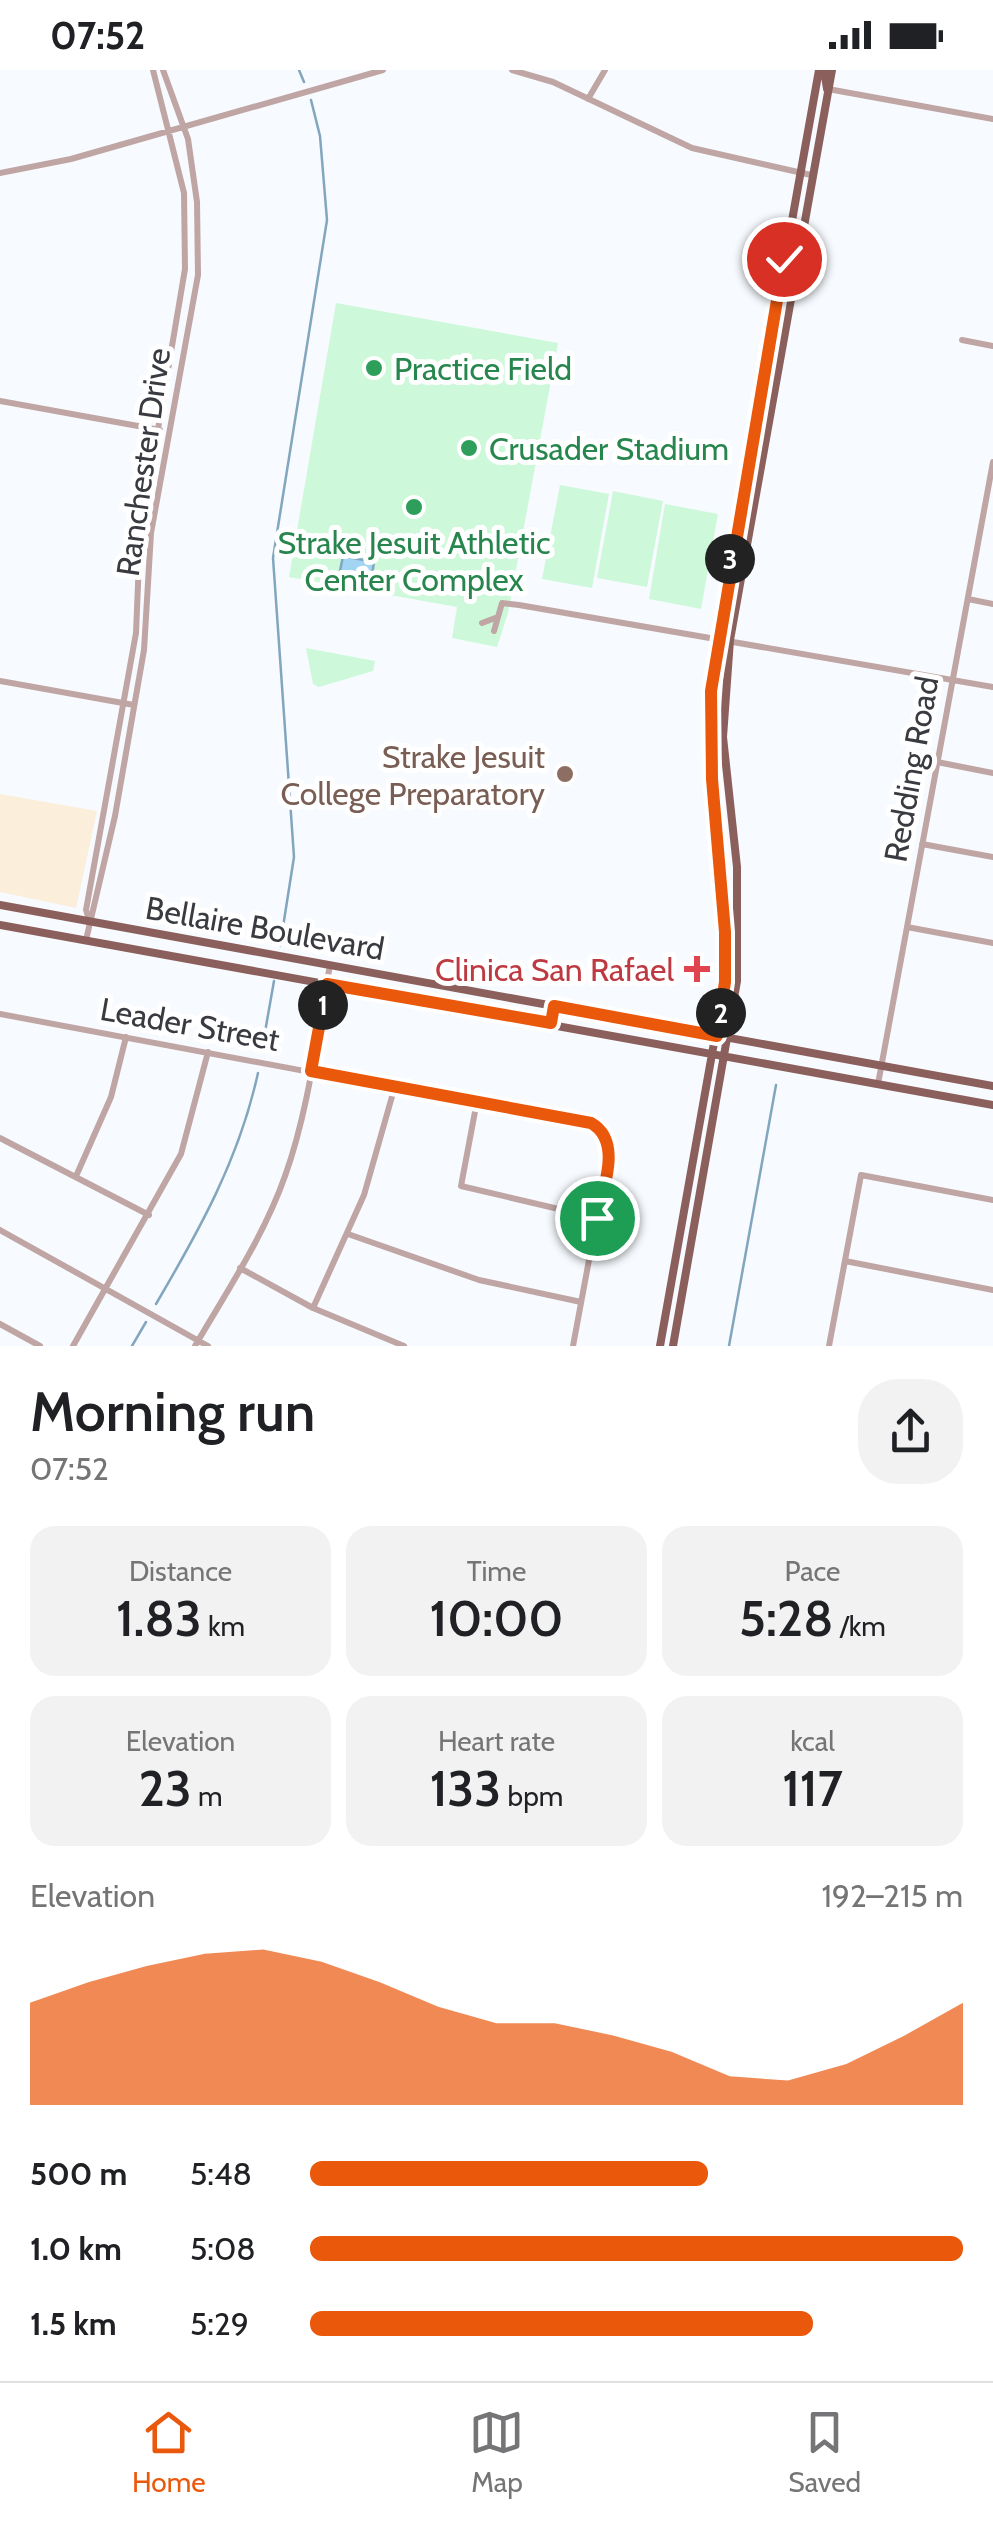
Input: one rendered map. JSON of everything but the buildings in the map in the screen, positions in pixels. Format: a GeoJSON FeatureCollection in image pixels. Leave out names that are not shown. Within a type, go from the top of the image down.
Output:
{"type":"FeatureCollection","features":[{"type":"Feature","properties":{"kind":"main road"},"geometry":{"type":"LineString","coordinates":[[821,70],[828,90]]}},
{"type":"Feature","properties":{"kind":"main road"},"geometry":{"type":"LineString","coordinates":[[660,1346],[725,982],[725,929],[710,736],[718,640],[821,70]]}},
{"type":"Feature","properties":{"kind":"main road"},"geometry":{"type":"LineString","coordinates":[[673,1346],[728,1038],[740,929],[724,737],[730,640],[832,70]]}},
{"type":"Feature","properties":{"kind":"main road"},"geometry":{"type":"LineString","coordinates":[[776,305],[788,308]]}},
{"type":"Feature","properties":{"kind":"main road"},"geometry":{"type":"LineString","coordinates":[[761,386],[774,390]]}},
{"type":"Feature","properties":{"kind":"main road"},"geometry":{"type":"LineString","coordinates":[[747,466],[760,468]]}},
{"type":"Feature","properties":{"kind":"main road"},"geometry":{"type":"LineString","coordinates":[[733,546],[746,548]]}},
{"type":"Feature","properties":{"kind":"main road","name":"Bellaire Boulevard"},"geometry":{"type":"LineString","coordinates":[[0,905],[993,1086]]}},
{"type":"Feature","properties":{"kind":"main road","name":"Bellaire Boulevard"},"geometry":{"type":"LineString","coordinates":[[0,924],[993,1105]]}},
{"type":"Feature","properties":{"kind":"main road"},"geometry":{"type":"LineString","coordinates":[[725,929],[740,929]]}},
{"type":"Feature","properties":{"kind":"main road"},"geometry":{"type":"LineString","coordinates":[[436,1003],[439,985]]}},
{"type":"Feature","properties":{"kind":"main road"},"geometry":{"type":"LineString","coordinates":[[551,1023],[554,1006]]}},
{"type":"Feature","properties":{"kind":"main road"},"geometry":{"type":"LineString","coordinates":[[690,1175],[704,1177]]}},
{"type":"Feature","properties":{"kind":"main road"},"geometry":{"type":"LineString","coordinates":[[671,1284],[683,1287]]}},
{"type":"Feature","properties":{"kind":"street","name":"Ranchester Drive"},"geometry":{"type":"LineString","coordinates":[[89,922],[86,912],[138,619],[138,554],[178,324],[187,230],[172,130],[153,70]]}},
{"type":"Feature","properties":{"kind":"street","name":"Ranchester Drive"},"geometry":{"type":"LineString","coordinates":[[86,940],[115,816],[134,705],[148,618],[155,513],[198,275],[195,182],[184,127],[163,70]]}},
{"type":"Feature","properties":{"kind":"street"},"geometry":{"type":"LineString","coordinates":[[0,174],[384,70]]}},
{"type":"Feature","properties":{"kind":"street"},"geometry":{"type":"LineString","coordinates":[[512,70],[588,99],[692,148],[811,175]]}},
{"type":"Feature","properties":{"kind":"street"},"geometry":{"type":"LineString","coordinates":[[588,99],[605,70]]}},
{"type":"Feature","properties":{"kind":"street"},"geometry":{"type":"LineString","coordinates":[[828,90],[993,119]]}},
{"type":"Feature","properties":{"kind":"street"},"geometry":{"type":"LineString","coordinates":[[187,230],[198,229]]}},
{"type":"Feature","properties":{"kind":"street"},"geometry":{"type":"LineString","coordinates":[[178,324],[189,326]]}},
{"type":"Feature","properties":{"kind":"street"},"geometry":{"type":"LineString","coordinates":[[962,340],[993,346]]}},
{"type":"Feature","properties":{"kind":"street"},"geometry":{"type":"LineString","coordinates":[[0,401],[160,430]]}},
{"type":"Feature","properties":{"kind":"street"},"geometry":{"type":"LineString","coordinates":[[164,406],[174,408]]}},
{"type":"Feature","properties":{"kind":"street","name":"Redding Road"},"geometry":{"type":"LineString","coordinates":[[878,1084],[993,462]]}},
{"type":"Feature","properties":{"kind":"street"},"geometry":{"type":"LineString","coordinates":[[144,511],[155,513]]}},
{"type":"Feature","properties":{"kind":"street"},"geometry":{"type":"LineString","coordinates":[[968,599],[993,604]]}},
{"type":"Feature","properties":{"kind":"street"},"geometry":{"type":"LineString","coordinates":[[494,631],[502,604],[520,605],[993,687]]}},
{"type":"Feature","properties":{"kind":"street"},"geometry":{"type":"LineString","coordinates":[[482,623],[499,616]]}},
{"type":"Feature","properties":{"kind":"street"},"geometry":{"type":"LineString","coordinates":[[138,619],[148,618]]}},
{"type":"Feature","properties":{"kind":"street"},"geometry":{"type":"LineString","coordinates":[[0,680],[134,705]]}},
{"type":"Feature","properties":{"kind":"street"},"geometry":{"type":"LineString","coordinates":[[938,762],[993,772]]}},
{"type":"Feature","properties":{"kind":"street"},"geometry":{"type":"LineString","coordinates":[[102,814],[115,816]]}},
{"type":"Feature","properties":{"kind":"street"},"geometry":{"type":"LineString","coordinates":[[922,844],[993,857]]}},
{"type":"Feature","properties":{"kind":"street"},"geometry":{"type":"LineString","coordinates":[[95,860],[105,862]]}},
{"type":"Feature","properties":{"kind":"street"},"geometry":{"type":"LineString","coordinates":[[907,927],[993,943]]}},
{"type":"Feature","properties":{"kind":"street"},"geometry":{"type":"LineString","coordinates":[[196,1343],[240,1268],[285,1177],[311,1071],[330,965]]}},
{"type":"Feature","properties":{"kind":"street","name":"Leader Street"},"geometry":{"type":"LineString","coordinates":[[0,1014],[586,1121],[604,1133],[610,1148],[597,1218]]}},
{"type":"Feature","properties":{"kind":"street"},"geometry":{"type":"LineString","coordinates":[[77,1174],[111,1097],[126,1037]]}},
{"type":"Feature","properties":{"kind":"street"},"geometry":{"type":"LineString","coordinates":[[73,1346],[181,1154],[208,1052]]}},
{"type":"Feature","properties":{"kind":"street"},"geometry":{"type":"LineString","coordinates":[[313,1308],[348,1234],[383,1140],[394,1086]]}},
{"type":"Feature","properties":{"kind":"street"},"geometry":{"type":"LineString","coordinates":[[477,1101],[460,1186],[597,1218],[573,1346]]}},
{"type":"Feature","properties":{"kind":"street"},"geometry":{"type":"LineString","coordinates":[[0,1138],[77,1174],[149,1215]]}},
{"type":"Feature","properties":{"kind":"street"},"geometry":{"type":"LineString","coordinates":[[829,1346],[861,1175],[993,1200]]}},
{"type":"Feature","properties":{"kind":"street"},"geometry":{"type":"LineString","coordinates":[[0,1230],[107,1288],[196,1343],[208,1346]]}},
{"type":"Feature","properties":{"kind":"street"},"geometry":{"type":"LineString","coordinates":[[348,1234],[478,1280],[581,1302]]}},
{"type":"Feature","properties":{"kind":"street"},"geometry":{"type":"LineString","coordinates":[[845,1262],[993,1290]]}},
{"type":"Feature","properties":{"kind":"street"},"geometry":{"type":"LineString","coordinates":[[240,1268],[313,1308],[404,1346]]}},
{"type":"Feature","properties":{"kind":"street"},"geometry":{"type":"LineString","coordinates":[[0,1324],[40,1346]]}},
{"type":"Feature","properties":{"kind":"shaded area"},"geometry":{"type":"Polygon","coordinates":[[[0,794],[97,811],[76,908],[0,892],[0,794]]]}},
{"type":"Feature","properties":{"kind":"green space","name":"Strake Jesuit Athletic Center Complex"},"geometry":{"type":"Polygon","coordinates":[[[336,303],[558,343],[508,613],[497,647],[452,638],[457,607],[289,577],[336,303]]]}},
{"type":"Feature","properties":{"kind":"green space"},"geometry":{"type":"Polygon","coordinates":[[[560,485],[609,494],[592,588],[542,579],[560,485]]]}},
{"type":"Feature","properties":{"kind":"green space"},"geometry":{"type":"Polygon","coordinates":[[[613,491],[663,501],[647,587],[597,578],[613,491]]]}},
{"type":"Feature","properties":{"kind":"green space"},"geometry":{"type":"Polygon","coordinates":[[[665,504],[718,514],[701,609],[649,599],[665,504]]]}},
{"type":"Feature","properties":{"kind":"green space"},"geometry":{"type":"Polygon","coordinates":[[[306,648],[375,661],[373,671],[319,687],[313,684],[306,648]]]}},
{"type":"Feature","properties":{"kind":"water"},"geometry":{"type":"Polygon","coordinates":[[[343,556],[374,562],[371,582],[339,576],[343,556]]]}},
{"type":"Feature","properties":{"kind":"waterway"},"geometry":{"type":"LineString","coordinates":[[299,70],[304,82]]}},
{"type":"Feature","properties":{"kind":"waterway"},"geometry":{"type":"LineString","coordinates":[[280,946],[294,857],[273,558],[327,220],[320,136],[311,100]]}},
{"type":"Feature","properties":{"kind":"waterway"},"geometry":{"type":"LineString","coordinates":[[262,1049],[274,981]]}},
{"type":"Feature","properties":{"kind":"waterway"},"geometry":{"type":"LineString","coordinates":[[156,1304],[203,1221],[229,1164],[258,1073]]}},
{"type":"Feature","properties":{"kind":"waterway"},"geometry":{"type":"LineString","coordinates":[[729,1346],[776,1085]]}},
{"type":"Feature","properties":{"kind":"waterway"},"geometry":{"type":"LineString","coordinates":[[132,1346],[146,1322]]}},
{"type":"Feature","properties":{"kind":"place","name":"Practice Field"},"geometry":{"type":"Point","coordinates":[374,368]}},
{"type":"Feature","properties":{"kind":"place","name":"Crusader Stadium"},"geometry":{"type":"Point","coordinates":[469,448]}},
{"type":"Feature","properties":{"kind":"place","name":"Strake Jesuit Athletic Center Complex"},"geometry":{"type":"Point","coordinates":[414,507]}},
{"type":"Feature","properties":{"kind":"place","name":"Strake Jesuit College Preparatory"},"geometry":{"type":"Point","coordinates":[565,774]}},
{"type":"Feature","properties":{"kind":"place","name":"Clinica San Rafael"},"geometry":{"type":"Point","coordinates":[697,969]}},
{"type":"Feature","properties":{"kind":"route"},"geometry":{"type":"LineString","coordinates":[[597,1218],[610,1148],[598,1126],[311,1071],[327,984],[551,1023],[554,1006],[717,1036],[725,982],[725,932],[712,779],[711,691],[722,607],[784,259]]}}]}
